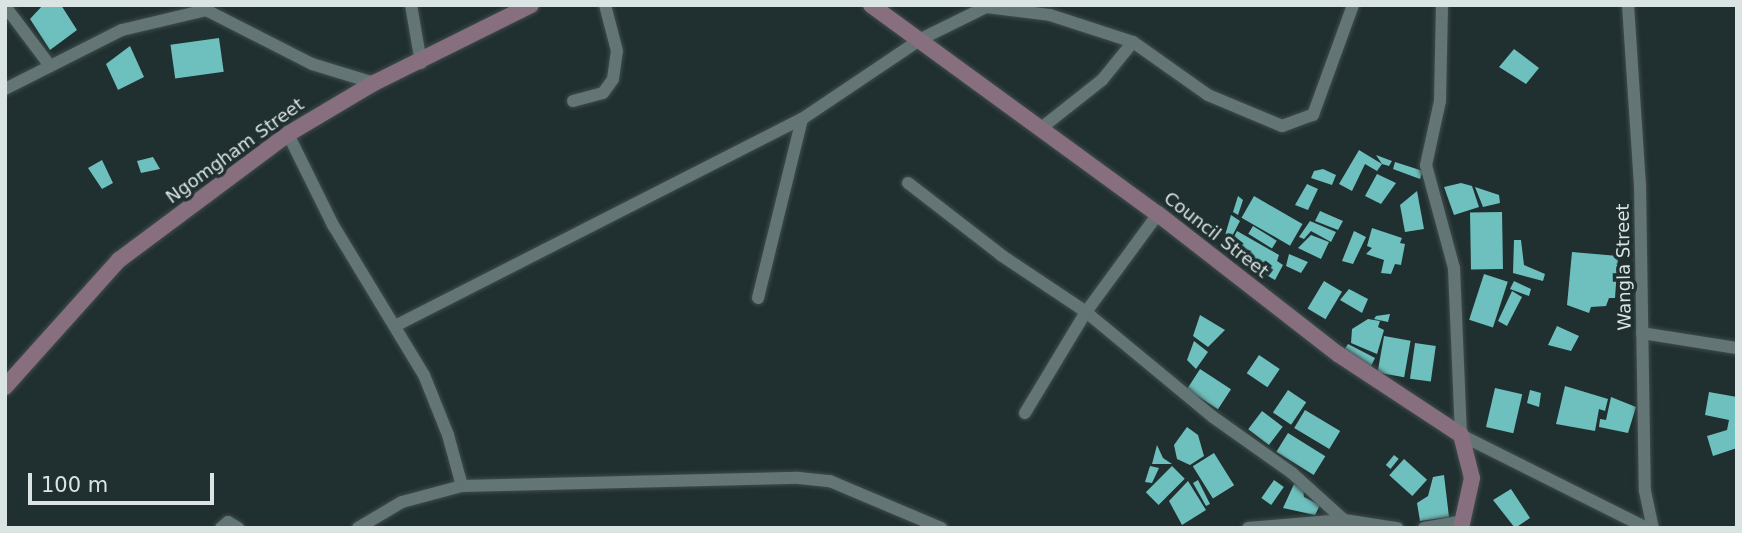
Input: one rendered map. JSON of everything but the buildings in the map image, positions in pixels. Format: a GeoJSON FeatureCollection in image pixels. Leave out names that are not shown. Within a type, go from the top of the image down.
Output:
{"type":"FeatureCollection","features":[{"type":"Feature","properties":{"kind":"street"},"geometry":{"type":"LineString","coordinates":[[223,18],[228,5]]}},
{"type":"Feature","properties":{"kind":"street"},"geometry":{"type":"LineString","coordinates":[[411,5],[421,63]]}},
{"type":"Feature","properties":{"kind":"street","name":"Ngomgham Street"},"geometry":{"type":"LineString","coordinates":[[5,387],[119,260],[288,134],[374,83],[421,63],[531,5]]}},
{"type":"Feature","properties":{"kind":"street"},"geometry":{"type":"LineString","coordinates":[[573,101],[603,93],[613,79],[617,51],[605,5]]}},
{"type":"Feature","properties":{"kind":"street","name":"Council Street"},"geometry":{"type":"LineString","coordinates":[[872,5],[1158,214],[1338,354],[1461,435]]}},
{"type":"Feature","properties":{"kind":"street"},"geometry":{"type":"LineString","coordinates":[[395,326],[802,119],[921,39],[988,6],[1050,15],[1133,42],[1208,95],[1282,126],[1313,115],[1353,5]]}},
{"type":"Feature","properties":{"kind":"street"},"geometry":{"type":"LineString","coordinates":[[1424,528],[1460,525],[1472,478],[1461,435],[1454,268],[1426,165],[1440,101],[1442,5]]}},
{"type":"Feature","properties":{"kind":"street","name":"Wangla Street"},"geometry":{"type":"LineString","coordinates":[[1629,5],[1640,185],[1645,491],[1653,528]]}},
{"type":"Feature","properties":{"kind":"street"},"geometry":{"type":"LineString","coordinates":[[5,6],[50,66]]}},
{"type":"Feature","properties":{"kind":"street"},"geometry":{"type":"LineString","coordinates":[[5,89],[122,30],[204,7],[267,44],[337,73],[374,83]]}},
{"type":"Feature","properties":{"kind":"street"},"geometry":{"type":"LineString","coordinates":[[1040,129],[1102,80],[1133,42]]}},
{"type":"Feature","properties":{"kind":"street"},"geometry":{"type":"LineString","coordinates":[[337,73],[346,98]]}},
{"type":"Feature","properties":{"kind":"street"},"geometry":{"type":"LineString","coordinates":[[758,298],[802,119]]}},
{"type":"Feature","properties":{"kind":"street"},"geometry":{"type":"LineString","coordinates":[[288,134],[333,225],[424,375],[448,435],[461,486]]}},
{"type":"Feature","properties":{"kind":"street"},"geometry":{"type":"LineString","coordinates":[[908,183],[1001,255],[1086,312],[1213,417],[1292,473],[1344,520]]}},
{"type":"Feature","properties":{"kind":"street"},"geometry":{"type":"LineString","coordinates":[[1025,414],[1086,312],[1158,214]]}},
{"type":"Feature","properties":{"kind":"street"},"geometry":{"type":"LineString","coordinates":[[1642,333],[1737,348]]}},
{"type":"Feature","properties":{"kind":"street"},"geometry":{"type":"LineString","coordinates":[[1461,435],[1647,528]]}},
{"type":"Feature","properties":{"kind":"street"},"geometry":{"type":"LineString","coordinates":[[358,528],[402,502],[461,486],[799,478],[830,481],[941,528]]}},
{"type":"Feature","properties":{"kind":"street"},"geometry":{"type":"LineString","coordinates":[[1248,528],[1344,520],[1397,528]]}},
{"type":"Feature","properties":{"kind":"street"},"geometry":{"type":"LineString","coordinates":[[220,528],[228,522],[238,528]]}}]}
